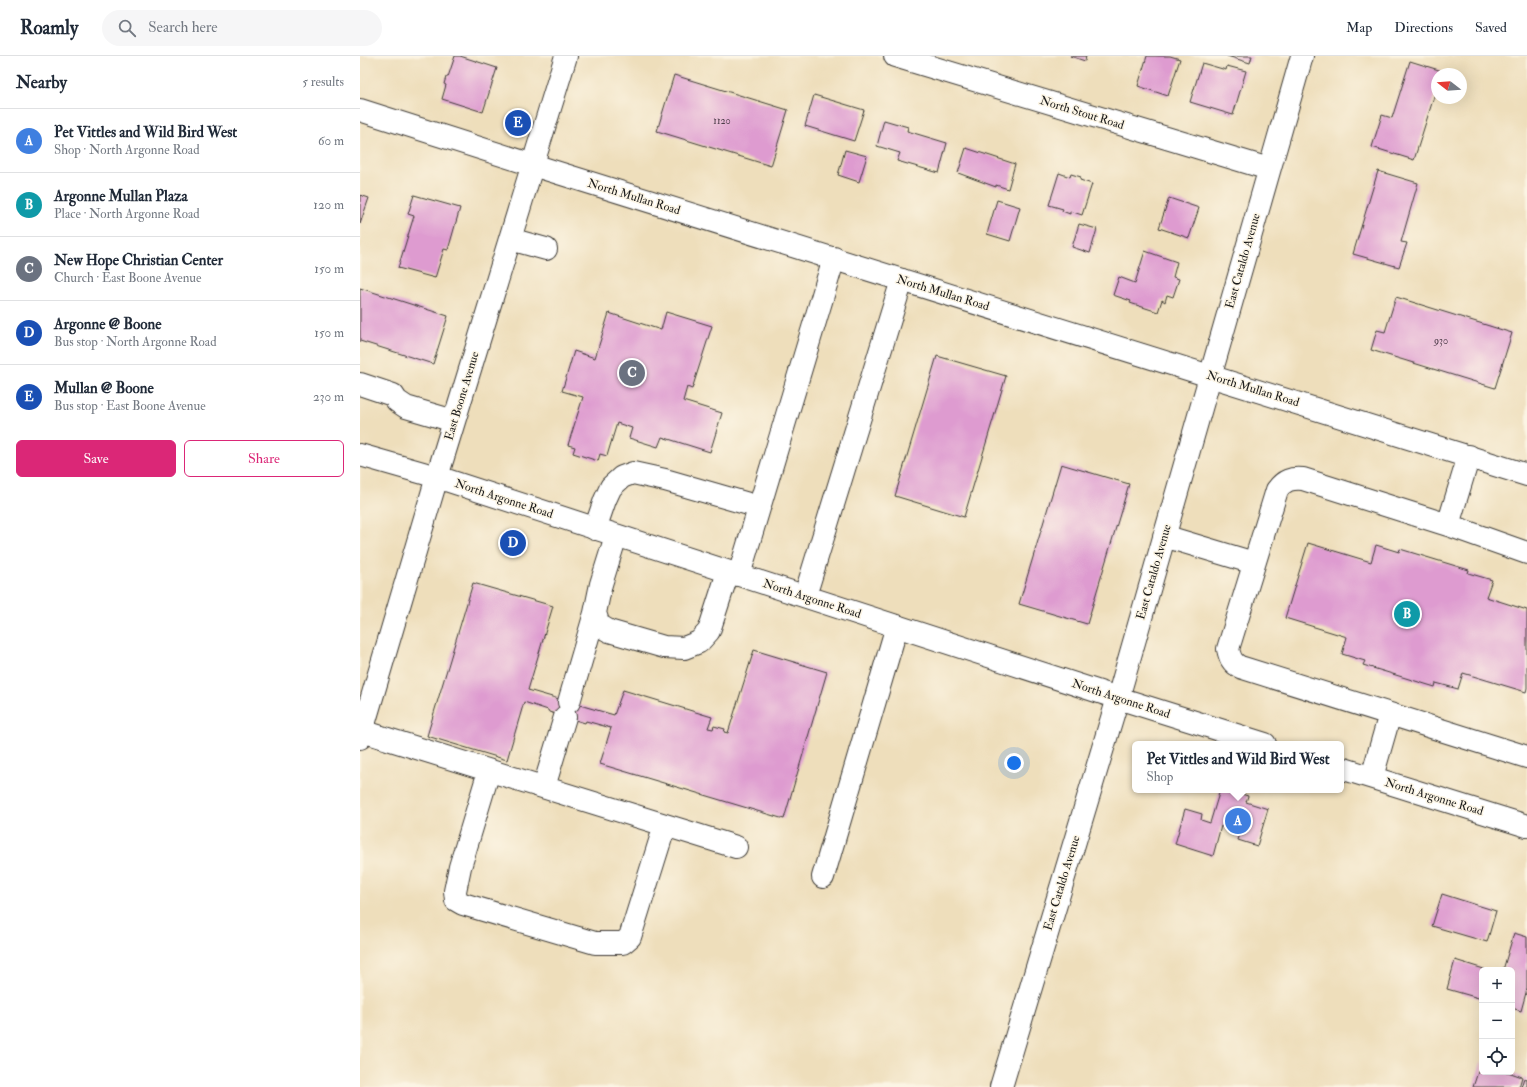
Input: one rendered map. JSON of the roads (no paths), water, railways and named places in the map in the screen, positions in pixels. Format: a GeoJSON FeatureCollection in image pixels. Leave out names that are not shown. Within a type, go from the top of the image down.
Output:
{"type":"FeatureCollection","features":[{"type":"Feature","properties":{"kind":"main road","name":"East Boone Avenue"},"geometry":{"type":"LineString","coordinates":[[361,734],[437,477],[566,56]]}},
{"type":"Feature","properties":{"kind":"main road","name":"North Stout Road"},"geometry":{"type":"LineString","coordinates":[[895,56],[1269,169]]}},
{"type":"Feature","properties":{"kind":"main road","name":"East Cataldo Avenue"},"geometry":{"type":"LineString","coordinates":[[1001,1087],[1118,698],[1302,56]]}},
{"type":"Feature","properties":{"kind":"main road","name":"North Mullan Road"},"geometry":{"type":"LineString","coordinates":[[360,110],[1527,475]]}},
{"type":"Feature","properties":{"kind":"main road"},"geometry":{"type":"LineString","coordinates":[[510,239],[546,249]]}},
{"type":"Feature","properties":{"kind":"main road"},"geometry":{"type":"LineString","coordinates":[[595,614],[600,625],[609,631],[664,647],[684,648],[699,642],[709,631],[759,506],[834,258]]}},
{"type":"Feature","properties":{"kind":"main road"},"geometry":{"type":"LineString","coordinates":[[804,596],[902,280]]}},
{"type":"Feature","properties":{"kind":"main road"},"geometry":{"type":"LineString","coordinates":[[360,384],[393,395],[397,401],[406,407],[454,421]]}},
{"type":"Feature","properties":{"kind":"main road","name":"North Argonne Road"},"geometry":{"type":"LineString","coordinates":[[360,455],[437,477],[1118,698],[1255,741]]}},
{"type":"Feature","properties":{"kind":"main road"},"geometry":{"type":"LineString","coordinates":[[1448,525],[1469,456]]}},
{"type":"Feature","properties":{"kind":"main road"},"geometry":{"type":"LineString","coordinates":[[595,528],[611,487],[622,477],[633,473],[666,480],[759,506]]}},
{"type":"Feature","properties":{"kind":"main road"},"geometry":{"type":"LineString","coordinates":[[1527,552],[1303,479],[1293,478],[1281,484],[1276,490],[1228,649],[1234,664],[1240,667],[1527,757]]}},
{"type":"Feature","properties":{"kind":"main road"},"geometry":{"type":"LineString","coordinates":[[544,787],[595,614],[601,584],[616,536]]}},
{"type":"Feature","properties":{"kind":"main road"},"geometry":{"type":"LineString","coordinates":[[1164,536],[1254,563]]}},
{"type":"Feature","properties":{"kind":"main road"},"geometry":{"type":"LineString","coordinates":[[823,877],[897,626]]}},
{"type":"Feature","properties":{"kind":"main road"},"geometry":{"type":"LineString","coordinates":[[1372,777],[1390,714]]}},
{"type":"Feature","properties":{"kind":"main road"},"geometry":{"type":"LineString","coordinates":[[361,734],[544,787],[736,847]]}},
{"type":"Feature","properties":{"kind":"main road","name":"North Argonne Road"},"geometry":{"type":"LineString","coordinates":[[1344,769],[1527,826]]}},
{"type":"Feature","properties":{"kind":"main road"},"geometry":{"type":"LineString","coordinates":[[490,771],[460,867],[455,891],[456,900],[463,904],[596,943],[623,943],[630,937],[665,825]]}},
{"type":"Feature","properties":{"kind":"place","name":"Mullan @ Boone"},"geometry":{"type":"Point","coordinates":[518,123]}},
{"type":"Feature","properties":{"kind":"place","name":"New Hope Christian Center"},"geometry":{"type":"Point","coordinates":[632,373]}},
{"type":"Feature","properties":{"kind":"place","name":"Argonne @ Boone"},"geometry":{"type":"Point","coordinates":[513,543]}},
{"type":"Feature","properties":{"kind":"place","name":"Argonne Mullan Plaza"},"geometry":{"type":"Point","coordinates":[1407,614]}},
{"type":"Feature","properties":{"kind":"place","name":"Pet Vittles and Wild Bird West"},"geometry":{"type":"Point","coordinates":[1238,821]}}]}
